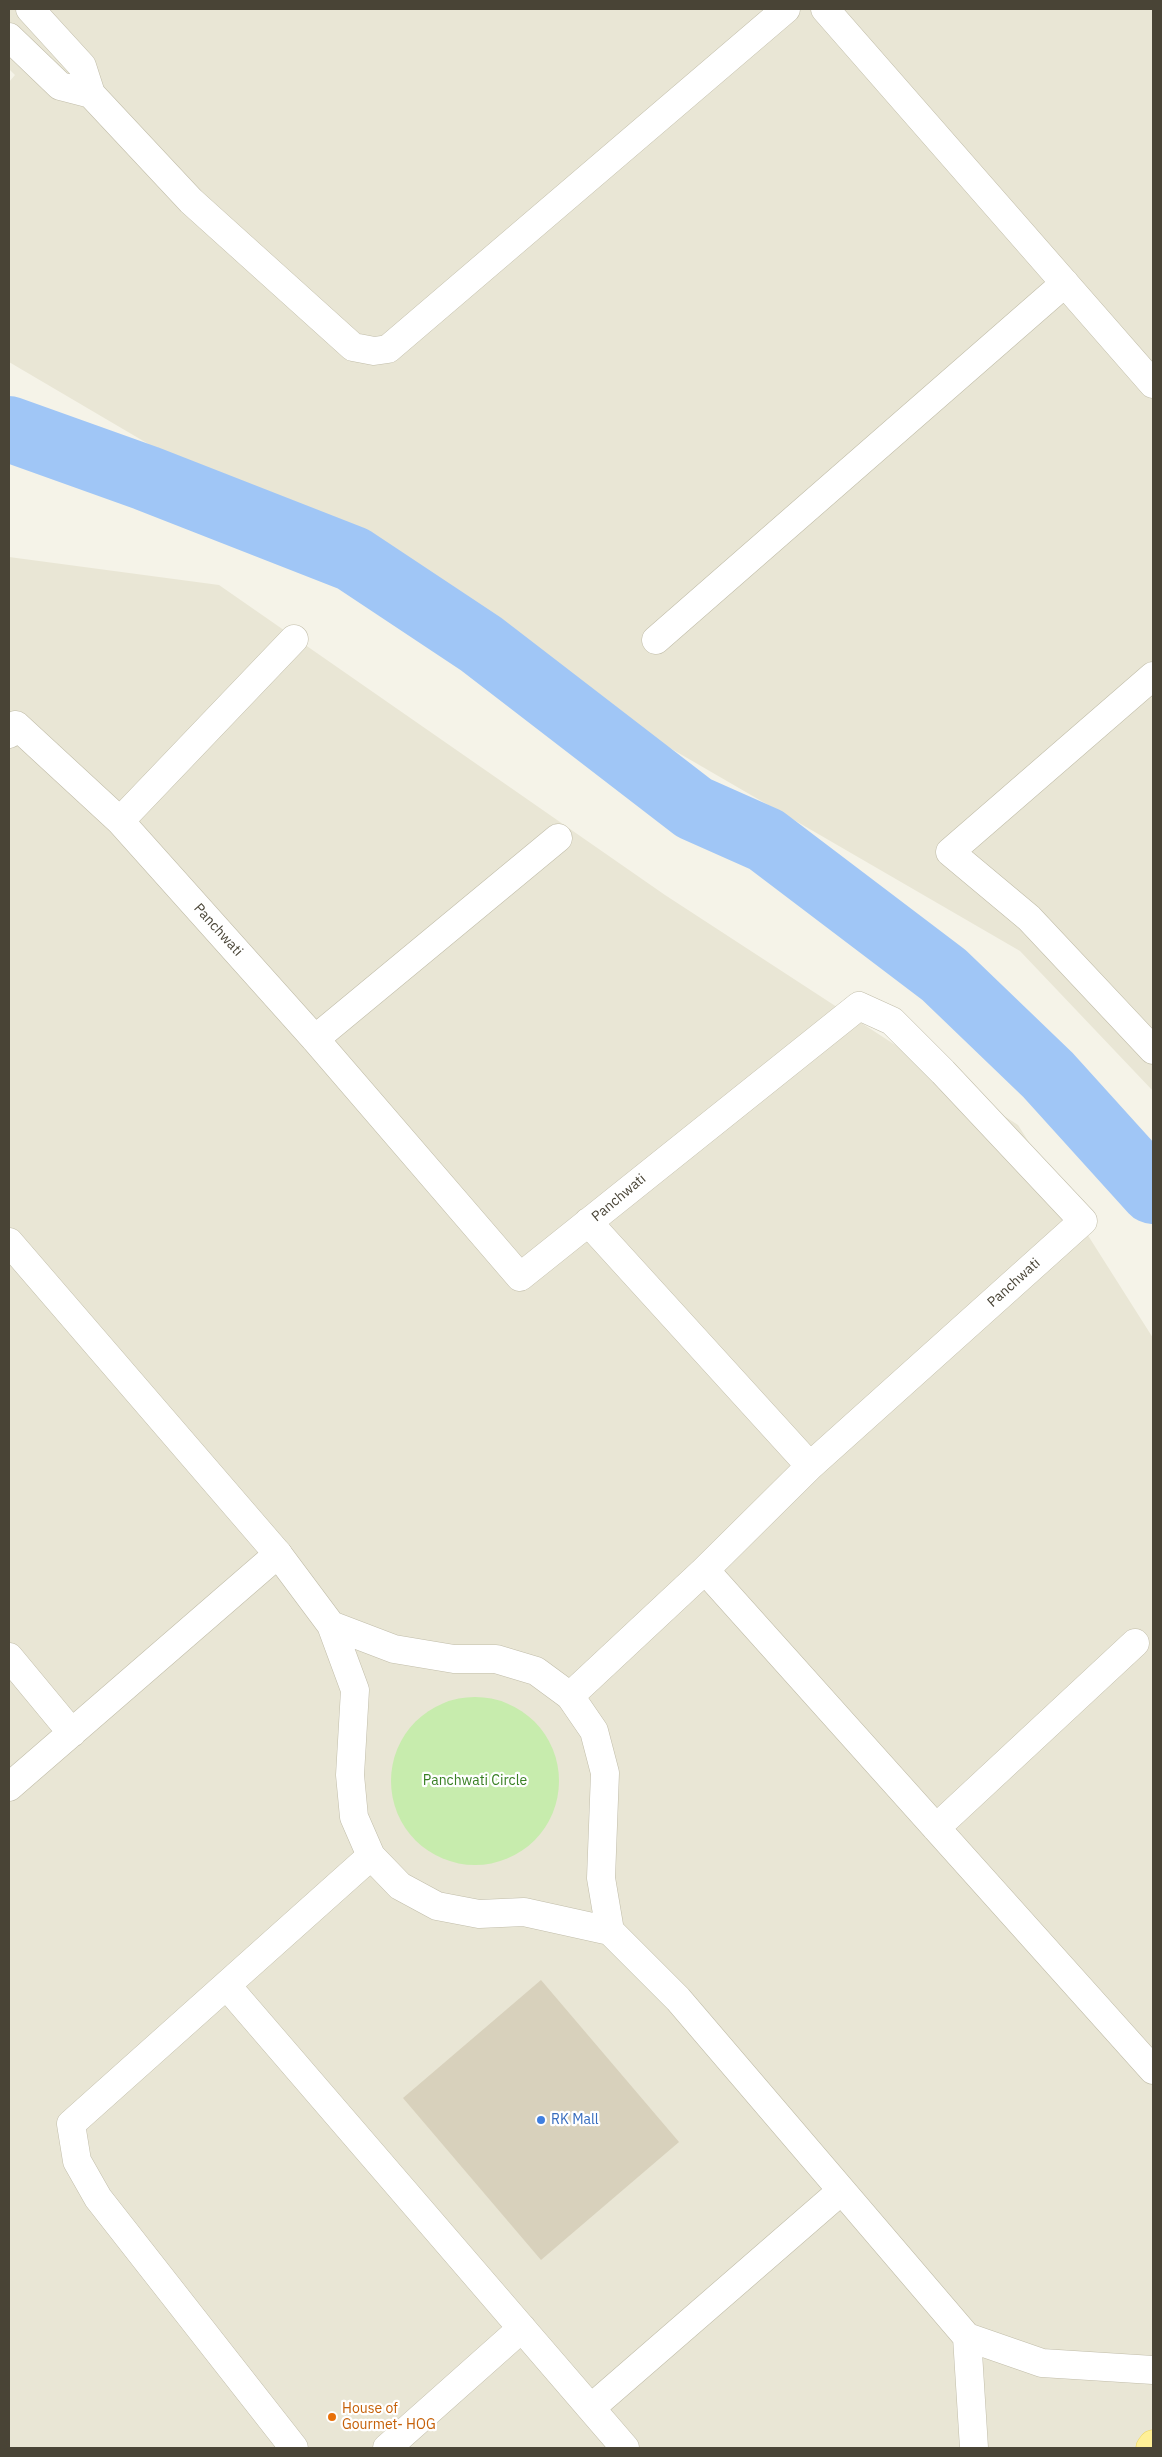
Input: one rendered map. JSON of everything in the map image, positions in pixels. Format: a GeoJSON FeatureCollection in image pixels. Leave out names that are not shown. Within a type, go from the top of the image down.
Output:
{"type":"FeatureCollection","features":[{"type":"Feature","properties":{"kind":"main road"},"geometry":{"type":"LineString","coordinates":[[1150,2448],[1153,2444]]}},
{"type":"Feature","properties":{"kind":"street"},"geometry":{"type":"LineString","coordinates":[[30,9],[82,66],[91,94],[191,201],[353,347],[374,352],[388,349],[786,9]]}},
{"type":"Feature","properties":{"kind":"street"},"geometry":{"type":"LineString","coordinates":[[825,9],[1153,384]]}},
{"type":"Feature","properties":{"kind":"street"},"geometry":{"type":"LineString","coordinates":[[9,37],[60,86],[91,94]]}},
{"type":"Feature","properties":{"kind":"street"},"geometry":{"type":"LineString","coordinates":[[656,640],[1065,283]]}},
{"type":"Feature","properties":{"kind":"street"},"geometry":{"type":"LineString","coordinates":[[120,821],[294,639]]}},
{"type":"Feature","properties":{"kind":"street"},"geometry":{"type":"LineString","coordinates":[[1153,676],[950,852],[1029,918],[1153,1050]]}},
{"type":"Feature","properties":{"kind":"street","name":"Panchwati"},"geometry":{"type":"LineString","coordinates":[[12,730],[120,821],[316,1039],[520,1277],[859,1006],[892,1021],[943,1072],[1083,1221],[810,1466],[705,1570],[570,1696]]}},
{"type":"Feature","properties":{"kind":"street"},"geometry":{"type":"LineString","coordinates":[[316,1039],[558,838]]}},
{"type":"Feature","properties":{"kind":"street","name":"Panchwati"},"geometry":{"type":"LineString","coordinates":[[588,1222],[810,1466]]}},
{"type":"Feature","properties":{"kind":"street"},"geometry":{"type":"LineString","coordinates":[[9,1242],[278,1554],[331,1625],[355,1690],[350,1776],[354,1817],[371,1856],[400,1886],[437,1906],[479,1914],[524,1912],[610,1931],[678,2000],[967,2337],[1042,2363],[1153,2370]]}},
{"type":"Feature","properties":{"kind":"street"},"geometry":{"type":"LineString","coordinates":[[9,1787],[278,1554]]}},
{"type":"Feature","properties":{"kind":"street"},"geometry":{"type":"LineString","coordinates":[[705,1570],[1153,2070]]}},
{"type":"Feature","properties":{"kind":"street"},"geometry":{"type":"LineString","coordinates":[[331,1625],[394,1649],[454,1659],[496,1659],[536,1671],[570,1696],[594,1731],[606,1772],[601,1878],[610,1931]]}},
{"type":"Feature","properties":{"kind":"street"},"geometry":{"type":"LineString","coordinates":[[936,1828],[1135,1642]]}},
{"type":"Feature","properties":{"kind":"street"},"geometry":{"type":"LineString","coordinates":[[9,1657],[72,1733]]}},
{"type":"Feature","properties":{"kind":"street"},"geometry":{"type":"LineString","coordinates":[[294,2448],[98,2198],[78,2161],[71,2124],[228,1986],[371,1856]]}},
{"type":"Feature","properties":{"kind":"street"},"geometry":{"type":"LineString","coordinates":[[228,1986],[625,2448]]}},
{"type":"Feature","properties":{"kind":"street"},"geometry":{"type":"LineString","coordinates":[[590,2408],[841,2191]]}},
{"type":"Feature","properties":{"kind":"street"},"geometry":{"type":"LineString","coordinates":[[387,2448],[522,2328]]}},
{"type":"Feature","properties":{"kind":"street"},"geometry":{"type":"LineString","coordinates":[[967,2337],[974,2448]]}},
{"type":"Feature","properties":{"kind":"shaded area"},"geometry":{"type":"Polygon","coordinates":[[[9,9],[1153,9],[1153,1091],[1020,951],[344,559],[9,362],[9,82],[15,75],[9,69],[9,9]]]}},
{"type":"Feature","properties":{"kind":"shaded area"},"geometry":{"type":"Polygon","coordinates":[[[9,557],[219,585],[665,895],[1018,1125],[1153,1338],[1153,2448],[9,2448],[9,557]]]}},
{"type":"Feature","properties":{"kind":"green space","name":"Panchwati Circle"},"geometry":{"type":"Polygon","coordinates":[[[483,1697],[507,1703],[535,1721],[553,1749],[558,1765],[558,1797],[553,1813],[535,1841],[522,1851],[499,1862],[467,1865],[443,1859],[415,1841],[405,1828],[394,1805],[391,1773],[397,1749],[415,1721],[428,1711],[451,1700],[483,1697]]]}},
{"type":"Feature","properties":{"kind":"building","name":"RK Mall"},"geometry":{"type":"Polygon","coordinates":[[[541,1980],[679,2142],[541,2260],[403,2098],[541,1980]]]}},
{"type":"Feature","properties":{"kind":"waterway"},"geometry":{"type":"LineString","coordinates":[[9,429],[146,478],[353,559],[481,644],[694,808],[766,840],[944,975],[1048,1075],[1153,1191]]}},
{"type":"Feature","properties":{"kind":"place","name":"RK Mall"},"geometry":{"type":"Point","coordinates":[541,2120]}},
{"type":"Feature","properties":{"kind":"place","name":"House of Gourmet- HOG"},"geometry":{"type":"Point","coordinates":[332,2417]}}]}
